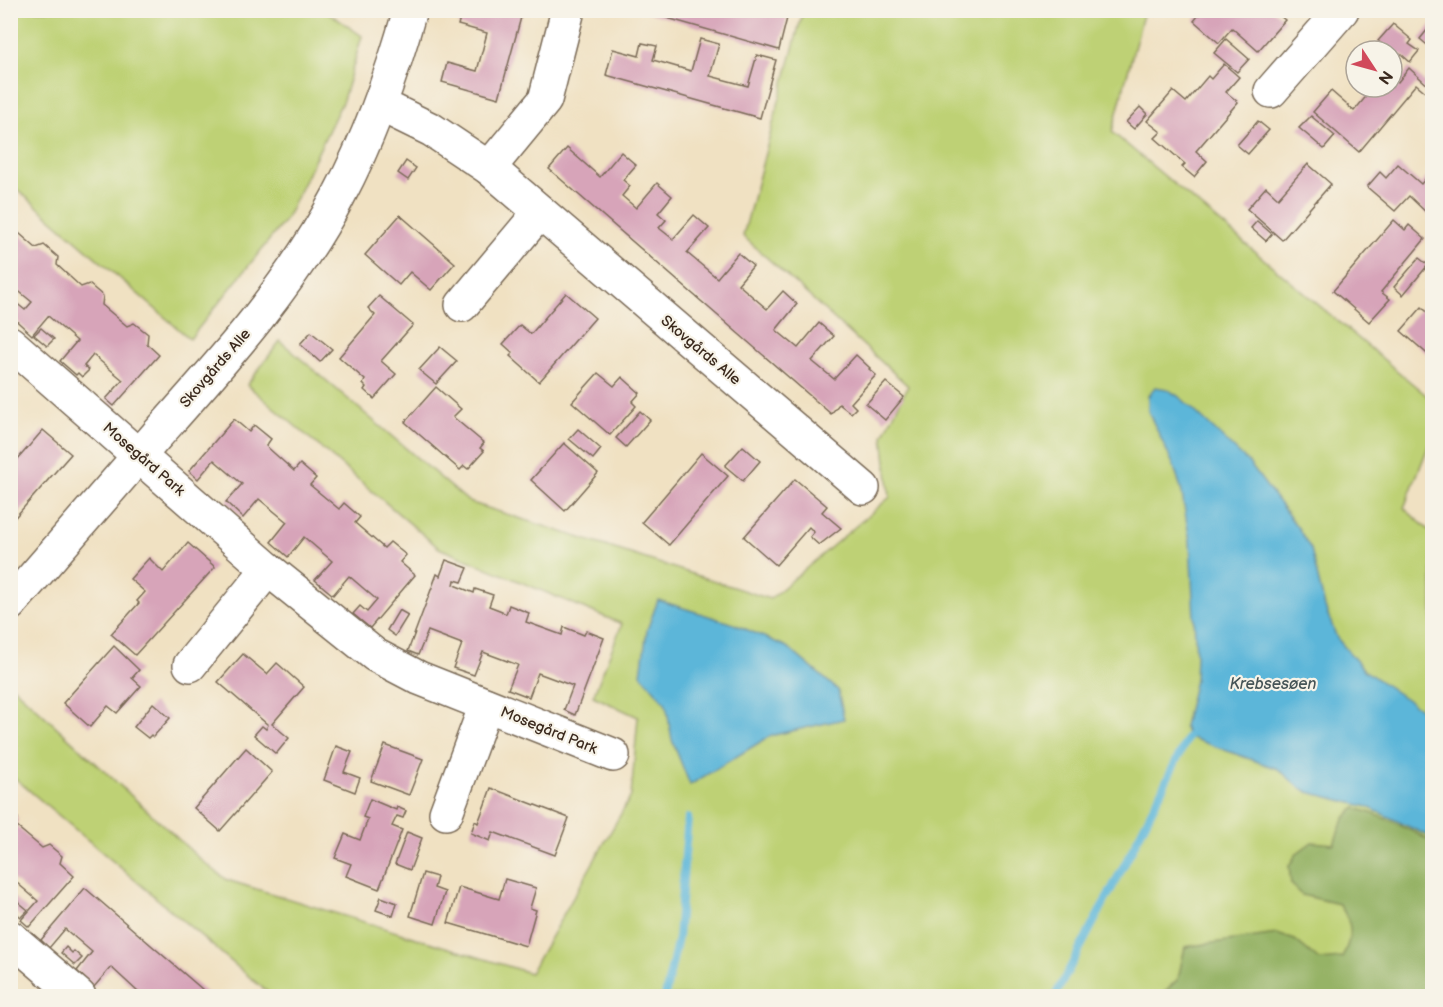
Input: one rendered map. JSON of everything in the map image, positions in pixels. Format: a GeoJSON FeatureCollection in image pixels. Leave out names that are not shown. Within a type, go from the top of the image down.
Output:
{"type":"FeatureCollection","features":[{"type":"Feature","properties":{"kind":"street","name":"Skovgårds Alle"},"geometry":{"type":"LineString","coordinates":[[10,604],[241,340],[302,258],[337,199],[381,105],[410,10]]}},
{"type":"Feature","properties":{"kind":"street"},"geometry":{"type":"LineString","coordinates":[[1271,91],[1342,10]]}},
{"type":"Feature","properties":{"kind":"street"},"geometry":{"type":"LineString","coordinates":[[489,168],[545,99],[567,14]]}},
{"type":"Feature","properties":{"kind":"street","name":"Skovgårds Alle"},"geometry":{"type":"LineString","coordinates":[[381,105],[432,130],[489,168],[863,488]]}},
{"type":"Feature","properties":{"kind":"street"},"geometry":{"type":"LineString","coordinates":[[462,305],[540,212]]}},
{"type":"Feature","properties":{"kind":"street","name":"Mosegård Park"},"geometry":{"type":"LineString","coordinates":[[13,351],[139,455],[268,569],[375,655],[419,678],[612,756]]}},
{"type":"Feature","properties":{"kind":"street"},"geometry":{"type":"LineString","coordinates":[[190,665],[268,569]]}},
{"type":"Feature","properties":{"kind":"street","name":"Mosegård Park"},"geometry":{"type":"LineString","coordinates":[[446,813],[486,705]]}},
{"type":"Feature","properties":{"kind":"street"},"geometry":{"type":"LineString","coordinates":[[10,937],[79,996]]}},
{"type":"Feature","properties":{"kind":"green space"},"geometry":{"type":"Polygon","coordinates":[[[11,10],[326,11],[362,36],[343,100],[286,219],[190,339],[11,184],[11,10]]]}},
{"type":"Feature","properties":{"kind":"green space"},"geometry":{"type":"Polygon","coordinates":[[[803,11],[1144,11],[1112,132],[1432,400],[1432,437],[1404,508],[1432,533],[1432,996],[272,996],[11,775],[10,684],[201,860],[227,880],[530,973],[631,796],[638,717],[593,696],[622,624],[439,548],[247,385],[280,341],[469,502],[770,599],[890,497],[883,436],[908,386],[743,236],[803,11]]]}},
{"type":"Feature","properties":{"kind":"green space"},"geometry":{"type":"Polygon","coordinates":[[[1356,808],[1395,823],[1432,842],[1432,996],[1160,996],[1178,979],[1185,947],[1277,934],[1295,940],[1319,960],[1342,958],[1350,936],[1349,924],[1344,911],[1339,904],[1302,895],[1291,884],[1289,866],[1297,853],[1312,842],[1334,844],[1345,819],[1356,808]]]}},
{"type":"Feature","properties":{"kind":"water","name":"Krebsesøen"},"geometry":{"type":"Polygon","coordinates":[[[1155,387],[1167,389],[1181,398],[1249,463],[1311,549],[1325,607],[1337,638],[1364,670],[1425,712],[1432,720],[1432,838],[1368,807],[1308,792],[1278,769],[1188,737],[1184,726],[1195,680],[1196,656],[1190,542],[1181,488],[1173,464],[1148,411],[1148,396],[1155,387]]]}},
{"type":"Feature","properties":{"kind":"water"},"geometry":{"type":"Polygon","coordinates":[[[658,600],[734,624],[787,647],[838,690],[844,719],[770,736],[690,785],[672,740],[666,704],[641,674],[647,630],[658,600]]]}},
{"type":"Feature","properties":{"kind":"building"},"geometry":{"type":"Polygon","coordinates":[[[462,10],[481,10],[493,14],[494,10],[523,10],[499,98],[442,82],[447,63],[477,71],[487,33],[458,25],[462,10]]]}},
{"type":"Feature","properties":{"kind":"building"},"geometry":{"type":"Polygon","coordinates":[[[639,10],[740,10],[748,13],[748,10],[789,10],[779,50],[639,10]]]}},
{"type":"Feature","properties":{"kind":"building"},"geometry":{"type":"Polygon","coordinates":[[[1203,10],[1273,10],[1285,20],[1258,51],[1232,28],[1219,43],[1194,21],[1203,10]]]}},
{"type":"Feature","properties":{"kind":"building"},"geometry":{"type":"Polygon","coordinates":[[[1393,24],[1412,40],[1409,44],[1419,51],[1410,62],[1404,57],[1404,39],[1380,39],[1393,24]]]}},
{"type":"Feature","properties":{"kind":"building"},"geometry":{"type":"Polygon","coordinates":[[[1432,24],[1432,49],[1420,39],[1432,24]]]}},
{"type":"Feature","properties":{"kind":"building"},"geometry":{"type":"Polygon","coordinates":[[[700,39],[719,44],[710,76],[748,86],[757,55],[776,60],[760,118],[606,75],[613,49],[639,56],[642,43],[657,46],[653,60],[691,71],[700,39]]]}},
{"type":"Feature","properties":{"kind":"building"},"geometry":{"type":"Polygon","coordinates":[[[1226,39],[1249,59],[1237,72],[1214,53],[1226,39]]]}},
{"type":"Feature","properties":{"kind":"building"},"geometry":{"type":"Polygon","coordinates":[[[1224,64],[1239,77],[1226,92],[1238,102],[1196,151],[1207,161],[1194,177],[1182,167],[1185,164],[1155,138],[1161,132],[1147,121],[1173,91],[1186,102],[1208,76],[1211,79],[1224,64]]]}},
{"type":"Feature","properties":{"kind":"building"},"geometry":{"type":"Polygon","coordinates":[[[1409,68],[1432,89],[1428,94],[1416,84],[1404,98],[1404,74],[1409,68]]]}},
{"type":"Feature","properties":{"kind":"building"},"geometry":{"type":"Polygon","coordinates":[[[1331,91],[1354,111],[1364,99],[1403,99],[1359,152],[1313,112],[1331,91]]]}},
{"type":"Feature","properties":{"kind":"building"},"geometry":{"type":"Polygon","coordinates":[[[1140,107],[1147,114],[1134,129],[1126,122],[1140,107]]]}},
{"type":"Feature","properties":{"kind":"building"},"geometry":{"type":"Polygon","coordinates":[[[1311,116],[1335,136],[1324,149],[1299,128],[1311,116]]]}},
{"type":"Feature","properties":{"kind":"building"},"geometry":{"type":"Polygon","coordinates":[[[1258,121],[1269,130],[1248,154],[1237,145],[1258,121]]]}},
{"type":"Feature","properties":{"kind":"building"},"geometry":{"type":"Polygon","coordinates":[[[567,148],[600,177],[621,152],[636,165],[623,180],[630,186],[622,196],[636,208],[657,183],[672,196],[658,213],[666,220],[659,228],[673,239],[694,215],[709,228],[687,253],[717,278],[738,253],[753,266],[738,284],[767,309],[783,291],[797,304],[776,330],[798,348],[819,323],[834,336],[812,361],[834,379],[856,355],[876,375],[851,403],[856,408],[851,413],[839,404],[831,414],[549,169],[567,148]]]}},
{"type":"Feature","properties":{"kind":"building"},"geometry":{"type":"Polygon","coordinates":[[[406,161],[416,168],[408,180],[398,173],[406,161]]]}},
{"type":"Feature","properties":{"kind":"building"},"geometry":{"type":"Polygon","coordinates":[[[1308,164],[1331,184],[1282,240],[1247,209],[1266,187],[1278,198],[1308,164]]]}},
{"type":"Feature","properties":{"kind":"building"},"geometry":{"type":"Polygon","coordinates":[[[1398,164],[1421,184],[1432,171],[1432,218],[1409,196],[1395,211],[1367,187],[1380,172],[1386,178],[1398,164]]]}},
{"type":"Feature","properties":{"kind":"building"},"geometry":{"type":"Polygon","coordinates":[[[400,215],[455,263],[431,290],[410,272],[399,285],[365,255],[400,215]]]}},
{"type":"Feature","properties":{"kind":"building"},"geometry":{"type":"Polygon","coordinates":[[[10,216],[13,218],[12,227],[36,248],[44,245],[58,257],[57,265],[81,287],[89,284],[103,296],[102,305],[127,326],[134,323],[148,334],[147,344],[159,355],[114,406],[106,399],[123,380],[93,355],[84,366],[89,370],[82,377],[78,373],[76,375],[60,361],[77,341],[48,316],[32,335],[10,315],[10,298],[25,310],[32,302],[10,284],[10,216]]]}},
{"type":"Feature","properties":{"kind":"building"},"geometry":{"type":"Polygon","coordinates":[[[1394,220],[1405,230],[1409,225],[1425,239],[1381,292],[1390,299],[1369,322],[1333,291],[1394,220]]]}},
{"type":"Feature","properties":{"kind":"building"},"geometry":{"type":"Polygon","coordinates":[[[1257,221],[1272,234],[1266,241],[1251,228],[1257,221]]]}},
{"type":"Feature","properties":{"kind":"building"},"geometry":{"type":"Polygon","coordinates":[[[1419,258],[1428,265],[1403,295],[1394,287],[1419,258]]]}},
{"type":"Feature","properties":{"kind":"building"},"geometry":{"type":"Polygon","coordinates":[[[566,293],[595,318],[539,382],[510,356],[513,353],[503,344],[520,325],[531,334],[566,293]]]}},
{"type":"Feature","properties":{"kind":"building"},"geometry":{"type":"Polygon","coordinates":[[[379,296],[413,325],[381,361],[396,374],[374,399],[364,390],[365,380],[339,357],[375,315],[368,308],[379,296]]]}},
{"type":"Feature","properties":{"kind":"building"},"geometry":{"type":"Polygon","coordinates":[[[1422,307],[1432,317],[1432,358],[1401,331],[1422,307]]]}},
{"type":"Feature","properties":{"kind":"building"},"geometry":{"type":"Polygon","coordinates":[[[41,328],[54,339],[47,346],[34,335],[41,328]]]}},
{"type":"Feature","properties":{"kind":"building"},"geometry":{"type":"Polygon","coordinates":[[[311,332],[332,349],[320,362],[300,344],[311,332]]]}},
{"type":"Feature","properties":{"kind":"building"},"geometry":{"type":"Polygon","coordinates":[[[440,347],[457,361],[436,384],[419,370],[440,347]]]}},
{"type":"Feature","properties":{"kind":"building"},"geometry":{"type":"Polygon","coordinates":[[[598,373],[614,386],[622,377],[640,393],[632,402],[636,406],[610,435],[572,402],[598,373]]]}},
{"type":"Feature","properties":{"kind":"building"},"geometry":{"type":"Polygon","coordinates":[[[886,382],[904,397],[885,420],[866,404],[886,382]]]}},
{"type":"Feature","properties":{"kind":"building"},"geometry":{"type":"Polygon","coordinates":[[[436,387],[461,409],[453,417],[484,443],[480,448],[484,451],[468,469],[464,466],[460,470],[405,422],[436,387]]]}},
{"type":"Feature","properties":{"kind":"building"},"geometry":{"type":"Polygon","coordinates":[[[640,411],[650,420],[626,447],[616,438],[640,411]]]}},
{"type":"Feature","properties":{"kind":"building"},"geometry":{"type":"Polygon","coordinates":[[[234,419],[249,432],[254,425],[271,439],[266,446],[294,471],[300,464],[316,478],[310,485],[339,509],[344,503],[360,517],[355,523],[384,548],[390,542],[406,555],[400,562],[415,575],[370,628],[353,614],[360,606],[367,612],[377,600],[349,576],[333,595],[315,580],[332,561],[304,537],[288,557],[271,542],[287,522],[259,499],[243,518],[226,502],[242,484],[214,460],[198,479],[189,471],[234,419]]]}},
{"type":"Feature","properties":{"kind":"building"},"geometry":{"type":"Polygon","coordinates":[[[578,429],[601,449],[593,459],[569,439],[578,429]]]}},
{"type":"Feature","properties":{"kind":"building"},"geometry":{"type":"Polygon","coordinates":[[[43,430],[71,454],[10,523],[10,468],[43,430]]]}},
{"type":"Feature","properties":{"kind":"building"},"geometry":{"type":"Polygon","coordinates":[[[564,443],[598,473],[565,511],[531,480],[564,443]]]}},
{"type":"Feature","properties":{"kind":"building"},"geometry":{"type":"Polygon","coordinates":[[[743,446],[760,461],[743,481],[725,466],[743,446]]]}},
{"type":"Feature","properties":{"kind":"building"},"geometry":{"type":"Polygon","coordinates":[[[701,453],[728,476],[669,545],[642,522],[701,453]]]}},
{"type":"Feature","properties":{"kind":"building"},"geometry":{"type":"Polygon","coordinates":[[[795,479],[827,506],[822,512],[841,528],[819,545],[810,537],[814,532],[809,527],[776,565],[744,537],[795,479]]]}},
{"type":"Feature","properties":{"kind":"building"},"geometry":{"type":"Polygon","coordinates":[[[188,543],[215,567],[135,655],[111,634],[139,603],[137,601],[145,592],[130,579],[149,558],[163,572],[188,543]]]}},
{"type":"Feature","properties":{"kind":"building"},"geometry":{"type":"Polygon","coordinates":[[[446,560],[468,568],[462,582],[455,580],[454,585],[474,593],[475,589],[493,595],[489,606],[506,614],[509,605],[529,613],[526,622],[562,635],[564,627],[584,635],[586,631],[604,638],[575,715],[564,710],[573,686],[538,673],[529,697],[508,689],[518,665],[483,652],[474,675],[453,668],[462,644],[428,631],[418,655],[408,651],[437,574],[440,576],[446,560]]]}},
{"type":"Feature","properties":{"kind":"building"},"geometry":{"type":"Polygon","coordinates":[[[399,610],[408,615],[395,636],[387,630],[399,610]]]}},
{"type":"Feature","properties":{"kind":"building"},"geometry":{"type":"Polygon","coordinates":[[[114,646],[139,670],[132,678],[141,686],[117,713],[108,706],[90,727],[63,703],[114,646]]]}},
{"type":"Feature","properties":{"kind":"building"},"geometry":{"type":"Polygon","coordinates":[[[243,654],[267,674],[277,663],[304,687],[272,724],[289,738],[276,754],[254,735],[262,726],[266,729],[268,725],[218,682],[243,654]]]}},
{"type":"Feature","properties":{"kind":"building"},"geometry":{"type":"Polygon","coordinates":[[[153,703],[170,718],[153,737],[151,735],[148,738],[134,727],[153,703]]]}},
{"type":"Feature","properties":{"kind":"building"},"geometry":{"type":"Polygon","coordinates":[[[385,745],[423,759],[409,795],[371,781],[385,745]]]}},
{"type":"Feature","properties":{"kind":"building"},"geometry":{"type":"Polygon","coordinates":[[[336,746],[352,752],[344,772],[360,778],[355,792],[324,780],[336,746]]]}},
{"type":"Feature","properties":{"kind":"building"},"geometry":{"type":"Polygon","coordinates":[[[246,748],[272,772],[220,831],[194,808],[246,748]]]}},
{"type":"Feature","properties":{"kind":"building"},"geometry":{"type":"Polygon","coordinates":[[[491,788],[569,818],[555,855],[493,832],[490,841],[471,833],[475,821],[478,823],[491,788]]]}},
{"type":"Feature","properties":{"kind":"building"},"geometry":{"type":"Polygon","coordinates":[[[370,799],[396,810],[397,807],[406,811],[403,818],[397,816],[392,826],[402,830],[379,889],[346,876],[351,864],[335,858],[345,834],[360,840],[368,819],[363,817],[370,799]]]}},
{"type":"Feature","properties":{"kind":"building"},"geometry":{"type":"Polygon","coordinates":[[[10,812],[18,818],[16,826],[42,848],[49,845],[62,856],[60,863],[74,876],[29,927],[21,920],[38,901],[10,877],[10,812]]]}},
{"type":"Feature","properties":{"kind":"building"},"geometry":{"type":"Polygon","coordinates":[[[407,832],[422,838],[410,870],[395,864],[407,832]]]}},
{"type":"Feature","properties":{"kind":"building"},"geometry":{"type":"Polygon","coordinates":[[[423,873],[437,877],[434,888],[445,892],[435,924],[410,916],[423,873]]]}},
{"type":"Feature","properties":{"kind":"building"},"geometry":{"type":"Polygon","coordinates":[[[505,879],[536,888],[530,908],[536,910],[526,946],[448,923],[459,887],[499,899],[505,879]]]}},
{"type":"Feature","properties":{"kind":"building"},"geometry":{"type":"Polygon","coordinates":[[[85,888],[210,996],[134,996],[138,992],[111,967],[94,987],[77,971],[92,952],[65,929],[49,948],[41,940],[85,888]]]}},
{"type":"Feature","properties":{"kind":"building"},"geometry":{"type":"Polygon","coordinates":[[[10,895],[28,910],[21,917],[10,908],[10,895]]]}},
{"type":"Feature","properties":{"kind":"building"},"geometry":{"type":"Polygon","coordinates":[[[381,897],[397,903],[393,916],[376,910],[381,897]]]}},
{"type":"Feature","properties":{"kind":"building"},"geometry":{"type":"Polygon","coordinates":[[[66,947],[82,958],[75,965],[61,953],[66,947]]]}},
{"type":"Feature","properties":{"kind":"waterway"},"geometry":{"type":"LineString","coordinates":[[1055,996],[1131,852],[1188,737]]}},
{"type":"Feature","properties":{"kind":"waterway"},"geometry":{"type":"LineString","coordinates":[[665,996],[678,938],[688,818]]}}]}
